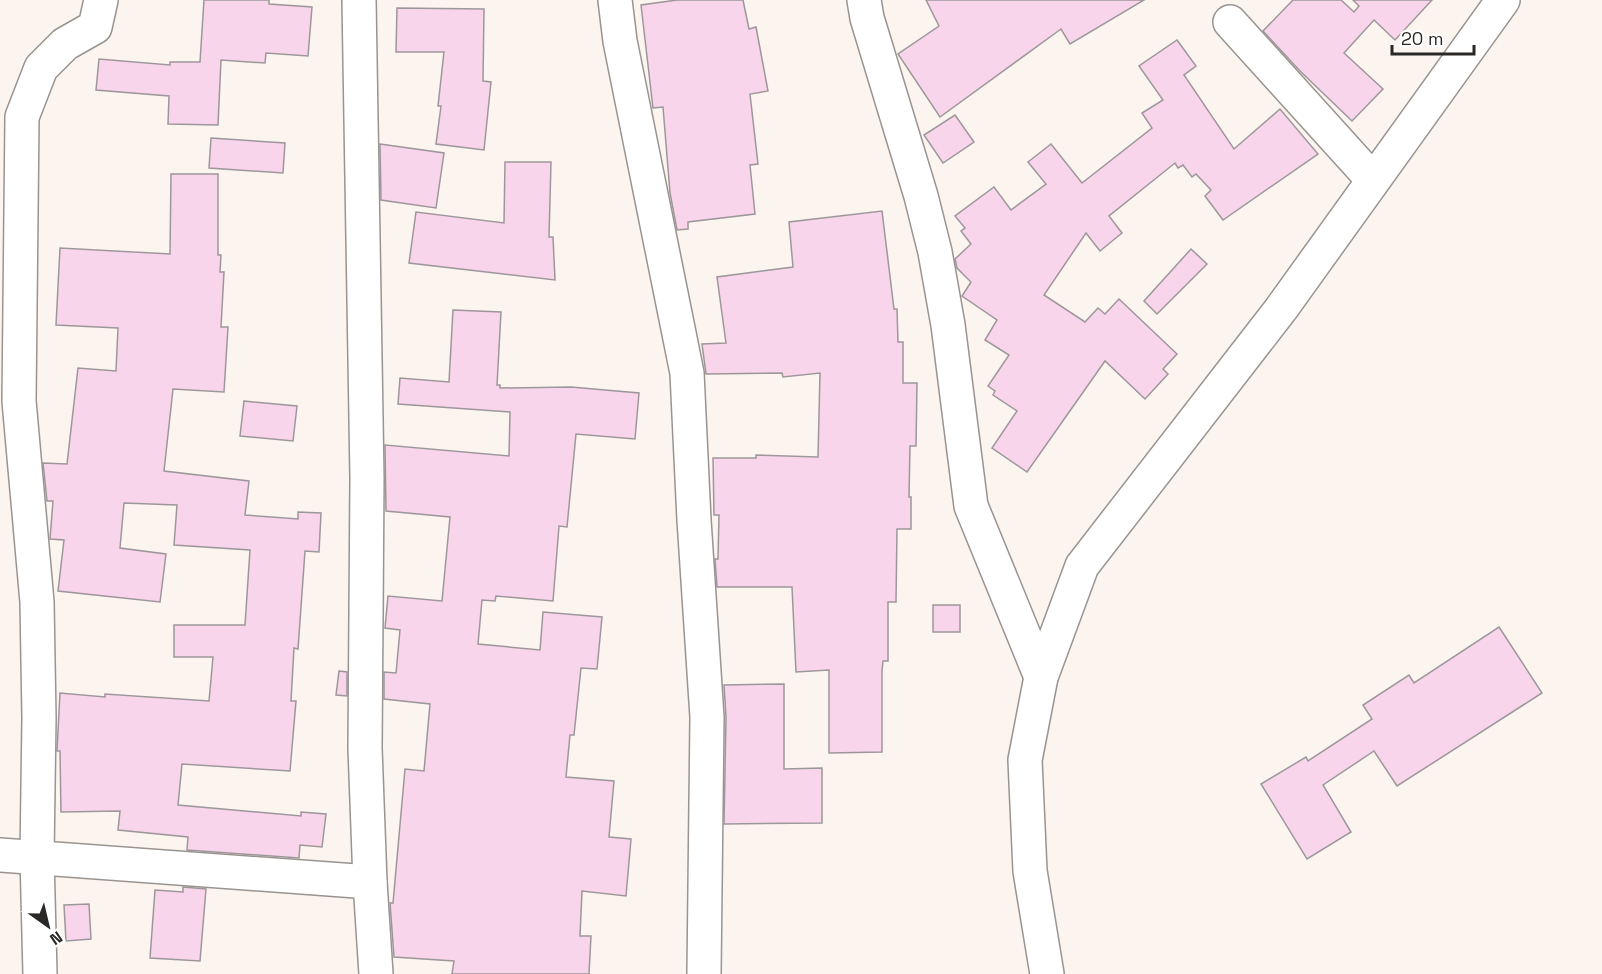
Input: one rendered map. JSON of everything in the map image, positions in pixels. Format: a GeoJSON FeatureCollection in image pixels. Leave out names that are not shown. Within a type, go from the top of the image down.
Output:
{"type":"FeatureCollection","features":[{"type":"Feature","properties":{"kind":"street"},"geometry":{"type":"LineString","coordinates":[[40,974],[37,857],[39,718],[37,602],[19,400],[22,117],[41,68],[65,44],[95,27],[101,0]]}},
{"type":"Feature","properties":{"kind":"street"},"geometry":{"type":"LineString","coordinates":[[359,0],[367,478],[365,748],[376,974]]}},
{"type":"Feature","properties":{"kind":"street"},"geometry":{"type":"LineString","coordinates":[[615,0],[620,41],[687,373],[707,717],[704,974]]}},
{"type":"Feature","properties":{"kind":"street"},"geometry":{"type":"LineString","coordinates":[[864,0],[867,18],[921,196],[935,252],[948,325],[971,506],[1041,677]]}},
{"type":"Feature","properties":{"kind":"street"},"geometry":{"type":"LineString","coordinates":[[1047,974],[1030,871],[1025,760],[1041,677],[1082,566],[1281,309],[1503,0]]}},
{"type":"Feature","properties":{"kind":"street"},"geometry":{"type":"LineString","coordinates":[[1230,22],[1373,180]]}},
{"type":"Feature","properties":{"kind":"street"},"geometry":{"type":"LineString","coordinates":[[0,855],[370,882]]}},
{"type":"Feature","properties":{"kind":"building"},"geometry":{"type":"Polygon","coordinates":[[[204,0],[269,0],[269,4],[312,7],[308,56],[266,53],[265,63],[221,60],[218,125],[168,124],[169,96],[96,90],[99,59],[170,65],[170,62],[200,62],[204,0]]]}},
{"type":"Feature","properties":{"kind":"building"},"geometry":{"type":"Polygon","coordinates":[[[677,0],[743,0],[749,29],[756,27],[768,91],[750,94],[758,164],[750,165],[755,214],[688,222],[688,229],[677,230],[670,193],[663,107],[653,108],[641,5],[677,0]]]}},
{"type":"Feature","properties":{"kind":"building"},"geometry":{"type":"Polygon","coordinates":[[[926,0],[1144,0],[1070,44],[1061,29],[940,117],[898,54],[939,26],[926,0]]]}},
{"type":"Feature","properties":{"kind":"building"},"geometry":{"type":"Polygon","coordinates":[[[1293,0],[1341,0],[1354,12],[1359,6],[1353,0],[1432,0],[1395,40],[1374,20],[1344,53],[1383,89],[1352,121],[1300,71],[1263,31],[1293,0]]]}},
{"type":"Feature","properties":{"kind":"building"},"geometry":{"type":"Polygon","coordinates":[[[397,8],[484,9],[483,81],[491,82],[484,150],[436,144],[444,52],[396,52],[397,8]]]}},
{"type":"Feature","properties":{"kind":"building"},"geometry":{"type":"Polygon","coordinates":[[[1177,40],[1196,66],[1184,75],[1234,149],[1280,109],[1318,154],[1223,220],[1205,196],[1211,190],[1196,174],[1192,177],[1183,165],[1178,168],[1175,163],[1109,216],[1122,233],[1100,251],[1086,233],[1044,295],[1085,322],[1098,308],[1105,314],[1119,299],[1177,354],[1163,369],[1168,374],[1145,399],[1105,361],[1027,472],[992,448],[1017,411],[993,395],[995,391],[988,386],[1009,355],[985,340],[997,320],[962,296],[971,282],[957,268],[955,259],[971,244],[961,231],[965,228],[955,216],[994,187],[1011,210],[1046,184],[1028,162],[1051,144],[1082,183],[1152,128],[1142,113],[1163,100],[1139,66],[1177,40]]]}},
{"type":"Feature","properties":{"kind":"building"},"geometry":{"type":"Polygon","coordinates":[[[955,115],[974,142],[943,163],[924,135],[955,115]]]}},
{"type":"Feature","properties":{"kind":"building"},"geometry":{"type":"Polygon","coordinates":[[[211,138],[285,143],[283,173],[209,168],[211,138]]]}},
{"type":"Feature","properties":{"kind":"building"},"geometry":{"type":"Polygon","coordinates":[[[380,144],[444,153],[436,208],[381,200],[380,144]]]}},
{"type":"Feature","properties":{"kind":"building"},"geometry":{"type":"Polygon","coordinates":[[[505,162],[551,162],[549,237],[553,237],[555,280],[409,263],[416,212],[504,223],[505,162]]]}},
{"type":"Feature","properties":{"kind":"building"},"geometry":{"type":"Polygon","coordinates":[[[171,174],[218,174],[218,255],[221,255],[220,272],[224,272],[221,327],[228,327],[224,392],[173,389],[164,471],[249,481],[245,515],[298,519],[298,512],[321,513],[319,552],[305,551],[298,649],[294,648],[291,701],[296,701],[290,771],[182,764],[178,805],[301,816],[301,812],[326,814],[322,847],[300,845],[299,858],[187,850],[188,837],[118,830],[120,811],[61,812],[60,751],[57,751],[60,693],[209,701],[213,657],[174,657],[174,625],[245,625],[250,550],[174,545],[177,505],[124,503],[120,548],[166,554],[160,602],[58,591],[64,540],[50,539],[53,501],[47,501],[43,463],[67,464],[78,368],[116,371],[118,328],[56,325],[60,248],[170,254],[171,174]]]}},
{"type":"Feature","properties":{"kind":"building"},"geometry":{"type":"Polygon","coordinates":[[[882,211],[894,309],[897,309],[898,342],[903,342],[903,383],[917,383],[916,446],[910,446],[911,529],[897,529],[896,602],[888,602],[888,661],[883,661],[882,671],[882,752],[829,753],[829,670],[796,672],[792,587],[717,587],[715,559],[718,559],[719,515],[714,515],[713,458],[756,458],[756,455],[818,457],[820,373],[783,377],[782,373],[706,374],[702,344],[726,343],[717,277],[793,267],[789,222],[882,211]]]}},
{"type":"Feature","properties":{"kind":"building"},"geometry":{"type":"Polygon","coordinates":[[[1191,249],[1207,264],[1157,314],[1144,301],[1191,249]]]}},
{"type":"Feature","properties":{"kind":"building"},"geometry":{"type":"Polygon","coordinates":[[[453,310],[501,312],[497,385],[500,385],[500,388],[571,387],[639,393],[635,439],[576,434],[567,527],[559,526],[553,601],[496,596],[495,601],[482,600],[478,644],[540,650],[543,612],[602,617],[597,669],[581,668],[574,735],[570,735],[566,777],[614,781],[609,837],[631,839],[626,896],[582,891],[580,936],[591,936],[589,974],[452,974],[454,961],[394,957],[390,903],[393,903],[405,769],[424,771],[430,704],[384,699],[384,672],[396,673],[400,630],[385,628],[388,596],[442,601],[450,517],[386,511],[385,445],[509,456],[510,412],[398,404],[400,378],[449,382],[453,310]]]}},
{"type":"Feature","properties":{"kind":"building"},"geometry":{"type":"Polygon","coordinates":[[[244,401],[297,406],[293,441],[240,436],[244,401]]]}},
{"type":"Feature","properties":{"kind":"building"},"geometry":{"type":"Polygon","coordinates":[[[933,605],[960,605],[960,632],[933,632],[933,605]]]}},
{"type":"Feature","properties":{"kind":"building"},"geometry":{"type":"Polygon","coordinates":[[[1499,627],[1542,693],[1397,786],[1374,751],[1323,785],[1351,832],[1307,859],[1261,784],[1306,757],[1308,761],[1372,719],[1363,705],[1409,675],[1414,683],[1499,627]]]}},
{"type":"Feature","properties":{"kind":"building"},"geometry":{"type":"Polygon","coordinates":[[[339,671],[347,672],[347,696],[336,695],[339,671]]]}},
{"type":"Feature","properties":{"kind":"building"},"geometry":{"type":"Polygon","coordinates":[[[784,684],[784,769],[822,768],[822,823],[724,824],[726,717],[724,685],[784,684]]]}},
{"type":"Feature","properties":{"kind":"building"},"geometry":{"type":"Polygon","coordinates":[[[183,887],[206,889],[200,961],[150,958],[155,890],[183,892],[183,887]]]}},
{"type":"Feature","properties":{"kind":"building"},"geometry":{"type":"Polygon","coordinates":[[[89,904],[91,939],[66,941],[64,905],[89,904]]]}}]}
